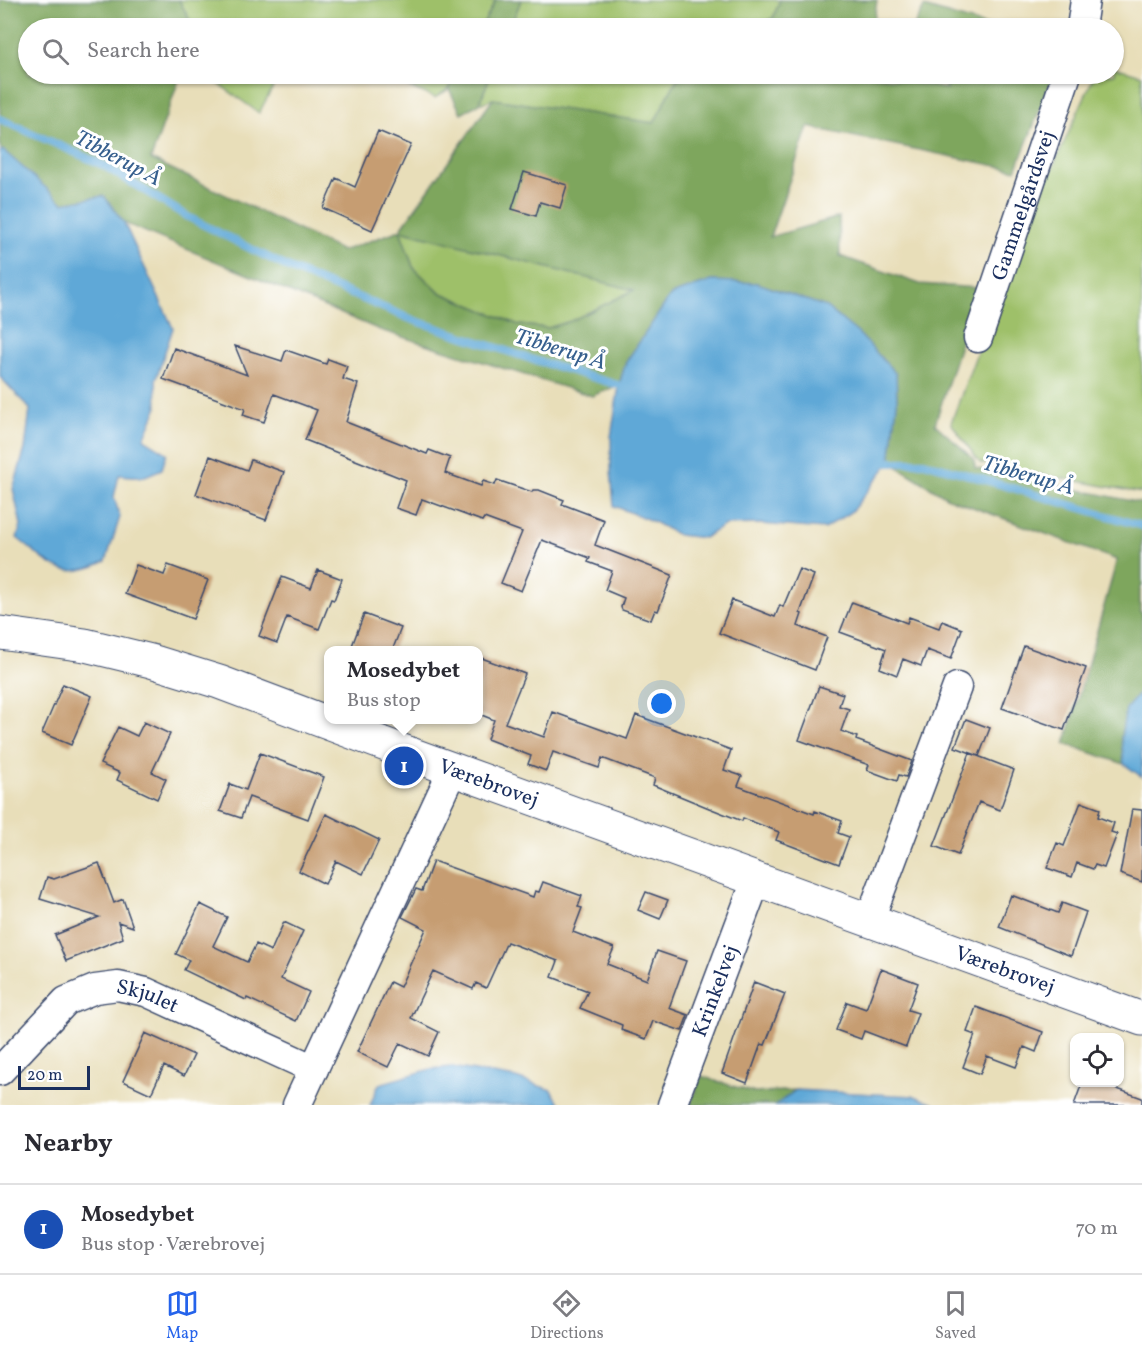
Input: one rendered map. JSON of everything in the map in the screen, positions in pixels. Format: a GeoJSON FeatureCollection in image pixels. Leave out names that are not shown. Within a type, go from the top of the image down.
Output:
{"type":"FeatureCollection","features":[{"type":"Feature","properties":{"kind":"street"},"geometry":{"type":"LineString","coordinates":[[1082,18],[1085,0]]}},
{"type":"Feature","properties":{"kind":"street","name":"Gammelgårdsvej"},"geometry":{"type":"LineString","coordinates":[[978,338],[1064,84]]}},
{"type":"Feature","properties":{"kind":"street","name":"Værebrovej"},"geometry":{"type":"LineString","coordinates":[[0,633],[85,645],[151,661],[219,682],[324,721]]}},
{"type":"Feature","properties":{"kind":"street"},"geometry":{"type":"LineString","coordinates":[[870,919],[957,687]]}},
{"type":"Feature","properties":{"kind":"street","name":"Værebrovej"},"geometry":{"type":"LineString","coordinates":[[332,724],[1142,1018]]}},
{"type":"Feature","properties":{"kind":"street"},"geometry":{"type":"LineString","coordinates":[[297,1105],[453,769]]}},
{"type":"Feature","properties":{"kind":"street","name":"Krinkelvej"},"geometry":{"type":"LineString","coordinates":[[672,1105],[757,878]]}},
{"type":"Feature","properties":{"kind":"street","name":"Skjulet"},"geometry":{"type":"LineString","coordinates":[[0,1071],[66,1001],[95,989],[118,986],[146,992],[314,1069]]}},
{"type":"Feature","properties":{"kind":"green space"},"geometry":{"type":"Polygon","coordinates":[[[0,0],[179,0],[189,18],[18,18],[18,84],[177,84],[151,159],[342,251],[400,230],[493,99],[654,123],[674,84],[921,84],[948,89],[943,84],[1050,84],[1016,170],[808,127],[770,237],[839,217],[840,256],[920,284],[978,288],[935,424],[974,459],[975,468],[1142,503],[1140,612],[1142,612],[1142,690],[1126,709],[1121,737],[1124,764],[1065,744],[1117,560],[948,498],[890,462],[897,403],[896,374],[859,334],[826,307],[757,283],[712,281],[671,295],[626,362],[619,385],[592,396],[380,330],[124,223],[104,196],[63,203],[0,148],[0,0]],[[400,230],[413,267],[439,292],[519,325],[548,328],[571,321],[634,290],[400,230]]]}},
{"type":"Feature","properties":{"kind":"green space"},"geometry":{"type":"Polygon","coordinates":[[[179,0],[496,0],[486,18],[189,18],[179,0]]]}},
{"type":"Feature","properties":{"kind":"green space"},"geometry":{"type":"Polygon","coordinates":[[[496,0],[521,0],[514,18],[486,18],[496,0]]]}},
{"type":"Feature","properties":{"kind":"green space"},"geometry":{"type":"Polygon","coordinates":[[[521,0],[780,0],[773,18],[514,18],[521,0]]]}},
{"type":"Feature","properties":{"kind":"green space"},"geometry":{"type":"Polygon","coordinates":[[[780,0],[877,0],[874,18],[773,18],[780,0]]]}},
{"type":"Feature","properties":{"kind":"green space"},"geometry":{"type":"Polygon","coordinates":[[[924,7],[961,18],[918,18],[924,7]]]}},
{"type":"Feature","properties":{"kind":"green space"},"geometry":{"type":"Polygon","coordinates":[[[1124,70],[1142,75],[1142,493],[980,463],[951,423],[1012,258],[1090,84],[1124,84],[1124,70]]]}},
{"type":"Feature","properties":{"kind":"green space"},"geometry":{"type":"Polygon","coordinates":[[[219,84],[275,84],[259,113],[219,84]]]}},
{"type":"Feature","properties":{"kind":"green space"},"geometry":{"type":"Polygon","coordinates":[[[402,84],[452,84],[449,89],[435,98],[402,84]]]}},
{"type":"Feature","properties":{"kind":"green space"},"geometry":{"type":"Polygon","coordinates":[[[452,84],[487,84],[479,104],[461,113],[449,89],[452,84]]]}},
{"type":"Feature","properties":{"kind":"green space"},"geometry":{"type":"Polygon","coordinates":[[[487,84],[674,84],[654,123],[493,99],[479,104],[487,84]]]}},
{"type":"Feature","properties":{"kind":"green space"},"geometry":{"type":"Polygon","coordinates":[[[400,230],[635,290],[571,321],[548,328],[519,325],[439,292],[413,267],[400,230]]]}},
{"type":"Feature","properties":{"kind":"green space"},"geometry":{"type":"Polygon","coordinates":[[[701,1076],[755,1093],[796,1090],[776,1105],[690,1105],[701,1076]]]}},
{"type":"Feature","properties":{"kind":"water"},"geometry":{"type":"Polygon","coordinates":[[[0,151],[4,151],[63,203],[104,196],[124,223],[173,328],[156,379],[157,408],[144,439],[167,453],[162,469],[143,477],[119,475],[114,497],[120,517],[106,561],[78,570],[68,571],[58,568],[17,538],[21,525],[13,489],[25,449],[30,409],[0,377],[0,151]]]}},
{"type":"Feature","properties":{"kind":"water"},"geometry":{"type":"Polygon","coordinates":[[[712,281],[757,283],[826,307],[859,334],[896,374],[897,403],[890,462],[852,511],[824,529],[761,524],[725,525],[704,538],[678,535],[652,521],[614,506],[611,437],[619,385],[626,362],[671,295],[712,281]]]}},
{"type":"Feature","properties":{"kind":"water"},"geometry":{"type":"Polygon","coordinates":[[[1142,690],[1142,777],[1124,764],[1121,737],[1126,709],[1142,690]]]}},
{"type":"Feature","properties":{"kind":"water"},"geometry":{"type":"Polygon","coordinates":[[[452,1067],[516,1078],[551,1090],[561,1105],[370,1105],[379,1084],[431,1069],[452,1067]]]}},
{"type":"Feature","properties":{"kind":"water"},"geometry":{"type":"Polygon","coordinates":[[[796,1090],[915,1096],[936,1105],[776,1105],[796,1090]]]}},
{"type":"Feature","properties":{"kind":"building"},"geometry":{"type":"Polygon","coordinates":[[[378,131],[411,145],[372,230],[323,208],[336,178],[355,187],[378,131]]]}},
{"type":"Feature","properties":{"kind":"building"},"geometry":{"type":"Polygon","coordinates":[[[524,172],[567,185],[560,208],[540,202],[536,216],[512,209],[524,172]]]}},
{"type":"Feature","properties":{"kind":"building"},"geometry":{"type":"Polygon","coordinates":[[[235,346],[282,361],[286,350],[326,364],[328,359],[347,366],[343,379],[358,384],[346,422],[427,454],[429,450],[450,458],[445,473],[481,486],[483,481],[495,485],[497,480],[532,492],[539,490],[564,500],[562,504],[604,520],[595,545],[672,575],[658,611],[655,610],[651,620],[622,610],[624,598],[605,590],[612,571],[588,562],[590,558],[542,540],[521,591],[501,583],[522,532],[484,518],[482,521],[422,499],[416,515],[396,508],[406,480],[305,440],[317,410],[274,394],[264,422],[243,415],[245,409],[163,379],[174,348],[247,375],[235,346]]]}},
{"type":"Feature","properties":{"kind":"building"},"geometry":{"type":"Polygon","coordinates":[[[210,456],[247,470],[251,460],[284,472],[266,520],[196,494],[210,456]]]}},
{"type":"Feature","properties":{"kind":"building"},"geometry":{"type":"Polygon","coordinates":[[[136,565],[164,575],[168,565],[208,580],[193,619],[125,594],[136,565]]]}},
{"type":"Feature","properties":{"kind":"building"},"geometry":{"type":"Polygon","coordinates":[[[799,569],[814,575],[800,613],[802,614],[798,626],[827,637],[815,670],[719,633],[732,600],[775,617],[780,605],[783,607],[799,569]]]}},
{"type":"Feature","properties":{"kind":"building"},"geometry":{"type":"Polygon","coordinates":[[[318,570],[342,579],[319,629],[287,617],[277,643],[259,636],[282,577],[311,588],[318,570]]]}},
{"type":"Feature","properties":{"kind":"building"},"geometry":{"type":"Polygon","coordinates":[[[852,602],[907,623],[909,617],[939,628],[942,621],[962,629],[951,659],[927,650],[921,666],[903,659],[897,675],[880,668],[886,649],[840,632],[852,602]]]}},
{"type":"Feature","properties":{"kind":"building"},"geometry":{"type":"Polygon","coordinates":[[[364,614],[401,628],[394,646],[352,646],[364,614]]]}},
{"type":"Feature","properties":{"kind":"building"},"geometry":{"type":"Polygon","coordinates":[[[1024,646],[1086,668],[1064,730],[1002,708],[1024,646]]]}},
{"type":"Feature","properties":{"kind":"building"},"geometry":{"type":"Polygon","coordinates":[[[483,658],[525,674],[505,723],[544,737],[553,712],[627,739],[636,715],[731,750],[724,770],[742,776],[738,786],[814,814],[815,811],[842,821],[838,833],[849,837],[839,864],[776,840],[779,832],[743,818],[742,821],[653,785],[655,778],[602,758],[599,768],[553,752],[546,771],[528,764],[531,756],[487,739],[494,720],[483,716],[483,658]]]}},
{"type":"Feature","properties":{"kind":"building"},"geometry":{"type":"Polygon","coordinates":[[[63,684],[92,696],[71,745],[42,733],[63,684]]]}},
{"type":"Feature","properties":{"kind":"building"},"geometry":{"type":"Polygon","coordinates":[[[819,686],[843,694],[839,706],[849,709],[841,731],[857,737],[856,740],[912,761],[906,777],[899,775],[897,781],[867,770],[869,765],[799,740],[819,686]]]}},
{"type":"Feature","properties":{"kind":"building"},"geometry":{"type":"Polygon","coordinates":[[[966,719],[990,728],[979,756],[955,747],[966,719]]]}},
{"type":"Feature","properties":{"kind":"building"},"geometry":{"type":"Polygon","coordinates":[[[144,722],[170,734],[152,772],[166,779],[157,799],[117,780],[120,773],[100,764],[118,727],[137,736],[144,722]]]}},
{"type":"Feature","properties":{"kind":"building"},"geometry":{"type":"Polygon","coordinates":[[[260,753],[324,777],[308,819],[249,797],[241,818],[220,811],[230,784],[246,790],[260,753]]]}},
{"type":"Feature","properties":{"kind":"building"},"geometry":{"type":"Polygon","coordinates":[[[970,753],[1014,770],[1000,810],[979,802],[958,855],[934,846],[970,753]]]}},
{"type":"Feature","properties":{"kind":"building"},"geometry":{"type":"Polygon","coordinates":[[[1081,802],[1100,809],[1098,817],[1114,823],[1111,832],[1117,834],[1104,868],[1095,865],[1093,869],[1077,863],[1072,877],[1047,868],[1057,843],[1064,846],[1081,802]]]}},
{"type":"Feature","properties":{"kind":"building"},"geometry":{"type":"Polygon","coordinates":[[[1132,809],[1142,810],[1142,882],[1120,874],[1132,809]]]}},
{"type":"Feature","properties":{"kind":"building"},"geometry":{"type":"Polygon","coordinates":[[[326,814],[379,840],[363,874],[336,861],[325,884],[299,871],[326,814]]]}},
{"type":"Feature","properties":{"kind":"building"},"geometry":{"type":"Polygon","coordinates":[[[433,861],[533,897],[535,891],[539,892],[543,882],[582,896],[578,907],[582,908],[573,932],[614,948],[607,964],[647,980],[657,951],[686,961],[669,1008],[688,1015],[682,1031],[653,1021],[646,1039],[621,1030],[622,1025],[580,1008],[588,991],[552,977],[558,961],[507,942],[486,988],[476,983],[473,989],[433,971],[411,1018],[439,1032],[428,1056],[400,1043],[388,1067],[357,1052],[390,982],[400,987],[426,929],[402,917],[416,889],[422,891],[433,861]]]}},
{"type":"Feature","properties":{"kind":"building"},"geometry":{"type":"Polygon","coordinates":[[[99,863],[114,903],[123,899],[133,927],[118,922],[123,938],[66,961],[55,935],[99,917],[40,899],[47,877],[54,879],[99,863]]]}},
{"type":"Feature","properties":{"kind":"building"},"geometry":{"type":"Polygon","coordinates":[[[646,892],[668,900],[660,919],[638,910],[646,892]]]}},
{"type":"Feature","properties":{"kind":"building"},"geometry":{"type":"Polygon","coordinates":[[[1011,895],[1058,913],[1062,903],[1086,912],[1071,956],[999,927],[1011,895]]]}},
{"type":"Feature","properties":{"kind":"building"},"geometry":{"type":"Polygon","coordinates":[[[200,904],[227,917],[213,946],[247,962],[256,944],[271,951],[284,922],[303,931],[281,979],[309,992],[296,1021],[184,970],[189,960],[176,954],[200,904]]]}},
{"type":"Feature","properties":{"kind":"building"},"geometry":{"type":"Polygon","coordinates":[[[881,969],[918,983],[908,1010],[918,1013],[906,1047],[864,1031],[861,1039],[836,1030],[847,1002],[866,1009],[881,969]]]}},
{"type":"Feature","properties":{"kind":"building"},"geometry":{"type":"Polygon","coordinates":[[[754,982],[785,994],[765,1045],[761,1044],[747,1083],[722,1073],[754,982]]]}},
{"type":"Feature","properties":{"kind":"building"},"geometry":{"type":"Polygon","coordinates":[[[976,1007],[1043,1032],[1036,1052],[1024,1047],[1016,1067],[987,1056],[980,1074],[963,1067],[975,1035],[967,1032],[976,1007]]]}},
{"type":"Feature","properties":{"kind":"building"},"geometry":{"type":"Polygon","coordinates":[[[145,1033],[194,1055],[184,1076],[164,1066],[151,1094],[123,1081],[145,1033]]]}},
{"type":"Feature","properties":{"kind":"building"},"geometry":{"type":"Polygon","coordinates":[[[1081,1087],[1112,1087],[1142,1098],[1142,1105],[1074,1105],[1081,1087]]]}},
{"type":"Feature","properties":{"kind":"waterway","name":"Tibberup Å"},"geometry":{"type":"LineString","coordinates":[[0,119],[103,165],[188,217],[291,269],[413,320],[628,388]]}},
{"type":"Feature","properties":{"kind":"waterway","name":"Tibberup Å"},"geometry":{"type":"LineString","coordinates":[[882,460],[924,462],[1142,526]]}},
{"type":"Feature","properties":{"kind":"place","name":"Mosedybet"},"geometry":{"type":"Point","coordinates":[404,766]}}]}
